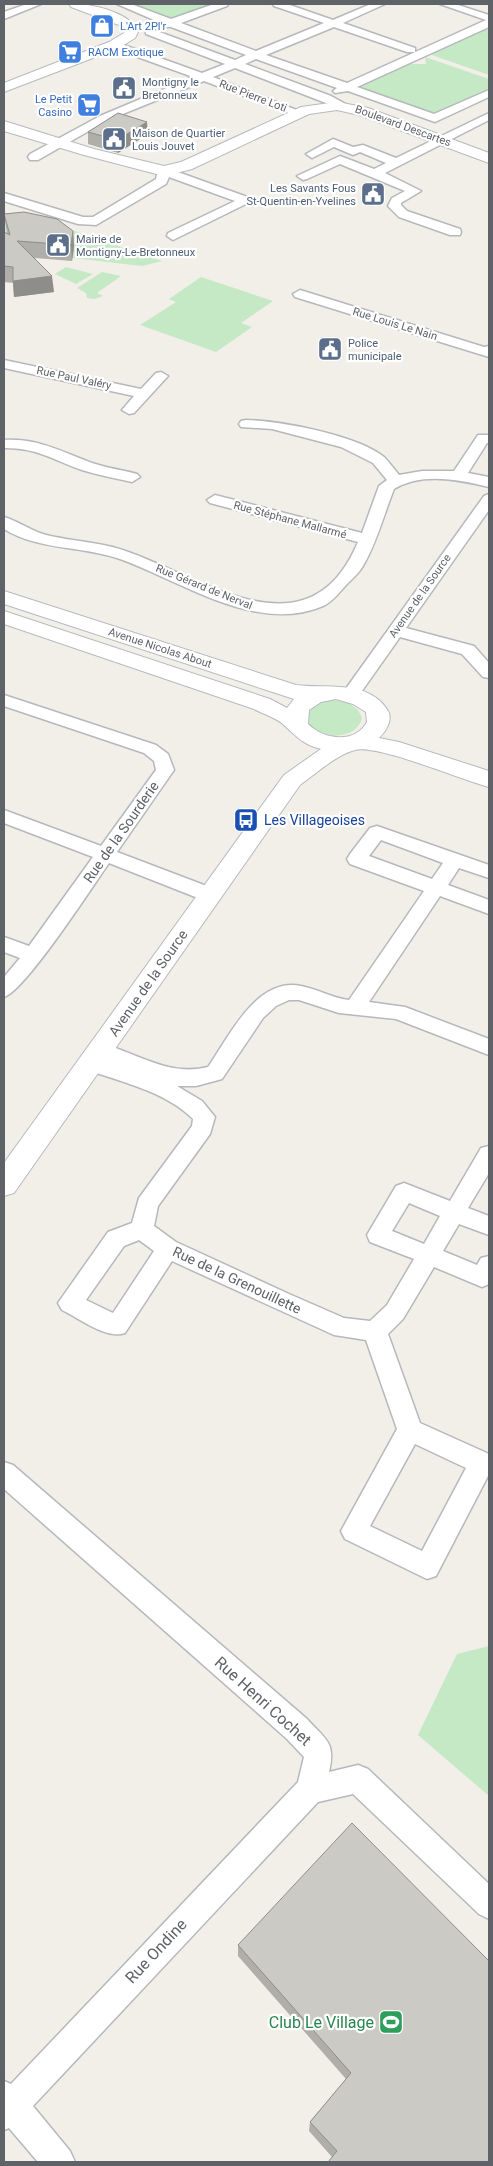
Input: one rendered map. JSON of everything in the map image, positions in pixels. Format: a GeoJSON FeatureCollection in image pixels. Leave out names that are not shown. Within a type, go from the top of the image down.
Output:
{"type":"FeatureCollection","features":[{"type":"Feature","properties":{"kind":"street"},"geometry":{"type":"LineString","coordinates":[[4,16],[36,4]]}},
{"type":"Feature","properties":{"kind":"street"},"geometry":{"type":"LineString","coordinates":[[4,88],[114,44],[130,35],[132,30],[129,26],[76,4]]}},
{"type":"Feature","properties":{"kind":"street"},"geometry":{"type":"LineString","coordinates":[[122,4],[173,22],[174,25],[254,55],[435,118],[489,93]]}},
{"type":"Feature","properties":{"kind":"street"},"geometry":{"type":"LineString","coordinates":[[224,4],[150,32],[327,98],[343,106]]}},
{"type":"Feature","properties":{"kind":"street"},"geometry":{"type":"LineString","coordinates":[[278,4],[334,23],[412,54]]}},
{"type":"Feature","properties":{"kind":"street"},"geometry":{"type":"LineString","coordinates":[[34,157],[104,118],[380,4]]}},
{"type":"Feature","properties":{"kind":"street"},"geometry":{"type":"LineString","coordinates":[[445,4],[489,18]]}},
{"type":"Feature","properties":{"kind":"street"},"geometry":{"type":"LineString","coordinates":[[327,98],[412,54],[432,49],[489,23]]}},
{"type":"Feature","properties":{"kind":"street","name":"Rue Pierre Loti"},"geometry":{"type":"LineString","coordinates":[[114,44],[298,114]]}},
{"type":"Feature","properties":{"kind":"street","name":"Boulevard Descartes"},"geometry":{"type":"LineString","coordinates":[[4,126],[164,171],[186,166],[298,114],[318,107],[343,106],[362,110],[489,158]]}},
{"type":"Feature","properties":{"kind":"street"},"geometry":{"type":"LineString","coordinates":[[375,173],[489,116]]}},
{"type":"Feature","properties":{"kind":"street"},"geometry":{"type":"LineString","coordinates":[[312,154],[333,143],[353,151],[359,148],[396,162]]}},
{"type":"Feature","properties":{"kind":"street"},"geometry":{"type":"LineString","coordinates":[[303,176],[340,160],[415,191],[413,194],[396,201],[394,206],[396,209],[403,214],[455,232]]}},
{"type":"Feature","properties":{"kind":"street"},"geometry":{"type":"LineString","coordinates":[[4,197],[82,221],[96,221],[162,181],[164,171],[246,201],[173,236]]}},
{"type":"Feature","properties":{"kind":"street","name":"Rue Louis Le Nain"},"geometry":{"type":"LineString","coordinates":[[300,294],[487,352],[489,350]]}},
{"type":"Feature","properties":{"kind":"street","name":"Rue Paul Valéry"},"geometry":{"type":"LineString","coordinates":[[4,364],[144,394]]}},
{"type":"Feature","properties":{"kind":"street"},"geometry":{"type":"LineString","coordinates":[[129,410],[161,376]]}},
{"type":"Feature","properties":{"kind":"street"},"geometry":{"type":"LineString","coordinates":[[246,424],[272,425],[324,436],[346,444],[378,460],[395,480],[459,475],[489,482]]}},
{"type":"Feature","properties":{"kind":"street"},"geometry":{"type":"LineString","coordinates":[[459,475],[483,438],[489,439]]}},
{"type":"Feature","properties":{"kind":"street"},"geometry":{"type":"LineString","coordinates":[[4,444],[19,442],[45,446],[87,466],[132,477]]}},
{"type":"Feature","properties":{"kind":"street","name":"Rue Gérard de Nerval"},"geometry":{"type":"LineString","coordinates":[[4,522],[14,530],[118,553],[237,602],[259,609],[285,611],[318,602],[331,592],[354,567],[387,486],[395,480]]}},
{"type":"Feature","properties":{"kind":"street","name":"Avenue de la Source"},"geometry":{"type":"LineString","coordinates":[[351,694],[489,499]]}},
{"type":"Feature","properties":{"kind":"street","name":"Rue Stéphane Mallarmé"},"geometry":{"type":"LineString","coordinates":[[214,500],[366,539]]}},
{"type":"Feature","properties":{"kind":"street","name":"Avenue Nicolas About"},"geometry":{"type":"LineString","coordinates":[[4,597],[285,689],[317,695],[336,692],[351,694],[371,704],[387,726],[489,760]]}},
{"type":"Feature","properties":{"kind":"street","name":"Avenue Nicolas About"},"geometry":{"type":"LineString","coordinates":[[4,617],[280,711],[322,742],[391,746],[489,779]]}},
{"type":"Feature","properties":{"kind":"street"},"geometry":{"type":"LineString","coordinates":[[396,631],[468,650],[489,673]]}},
{"type":"Feature","properties":{"kind":"street"},"geometry":{"type":"LineString","coordinates":[[298,726],[300,706],[317,695]]}},
{"type":"Feature","properties":{"kind":"street","name":"Rue de la Sourderie"},"geometry":{"type":"LineString","coordinates":[[4,700],[150,749],[162,758],[165,770],[33,956],[4,990]]}},
{"type":"Feature","properties":{"kind":"street"},"geometry":{"type":"LineString","coordinates":[[352,743],[374,730],[378,722],[378,714]]}},
{"type":"Feature","properties":{"kind":"street","name":"Avenue de la Source"},"geometry":{"type":"LineString","coordinates":[[292,780],[298,726]]}},
{"type":"Feature","properties":{"kind":"street","name":"Avenue de la Source"},"geometry":{"type":"LineString","coordinates":[[4,1185],[292,780],[317,761],[352,743]]}},
{"type":"Feature","properties":{"kind":"street"},"geometry":{"type":"LineString","coordinates":[[4,816],[210,895]]}},
{"type":"Feature","properties":{"kind":"street"},"geometry":{"type":"LineString","coordinates":[[489,872],[377,832],[357,859],[489,907]]}},
{"type":"Feature","properties":{"kind":"street"},"geometry":{"type":"LineString","coordinates":[[355,1007],[455,860]]}},
{"type":"Feature","properties":{"kind":"street"},"geometry":{"type":"LineString","coordinates":[[4,944],[33,956]]}},
{"type":"Feature","properties":{"kind":"street"},"geometry":{"type":"LineString","coordinates":[[184,1087],[215,1073],[256,1013],[269,1001],[287,993],[300,993],[339,1006],[398,1012],[489,1048]]}},
{"type":"Feature","properties":{"kind":"street"},"geometry":{"type":"LineString","coordinates":[[96,1057],[184,1087],[204,1117],[202,1128],[147,1204],[142,1229],[116,1239],[70,1303],[116,1326],[168,1249]]}},
{"type":"Feature","properties":{"kind":"street"},"geometry":{"type":"LineString","coordinates":[[410,1430],[354,1531],[427,1567],[482,1464],[410,1430],[375,1331],[395,1312],[489,1154]]}},
{"type":"Feature","properties":{"kind":"street"},"geometry":{"type":"LineString","coordinates":[[489,1226],[404,1192],[378,1235],[482,1277],[489,1264]]}},
{"type":"Feature","properties":{"kind":"street","name":"Rue de la Grenouillette"},"geometry":{"type":"LineString","coordinates":[[142,1229],[168,1249],[342,1328],[375,1331]]}},
{"type":"Feature","properties":{"kind":"street","name":"Rue Henri Cochet"},"geometry":{"type":"LineString","coordinates":[[4,1473],[298,1728],[319,1753],[310,1790]]}},
{"type":"Feature","properties":{"kind":"street"},"geometry":{"type":"LineString","coordinates":[[310,1790],[358,1779],[489,1904]]}},
{"type":"Feature","properties":{"kind":"street","name":"Rue Ondine"},"geometry":{"type":"LineString","coordinates":[[6,2106],[310,1790]]}},
{"type":"Feature","properties":{"kind":"street"},"geometry":{"type":"LineString","coordinates":[[6,2106],[59,2162]]}},
{"type":"Feature","properties":{"kind":"green space"},"geometry":{"type":"Polygon","coordinates":[[[129,4],[217,4],[177,20],[129,4]]]}},
{"type":"Feature","properties":{"kind":"green space"},"geometry":{"type":"Polygon","coordinates":[[[489,28],[489,75],[429,54],[489,28]]]}},
{"type":"Feature","properties":{"kind":"green space"},"geometry":{"type":"Polygon","coordinates":[[[425,57],[489,79],[489,90],[440,113],[429,114],[359,87],[409,64],[426,64],[425,57]]]}},
{"type":"Feature","properties":{"kind":"green space"},"geometry":{"type":"Polygon","coordinates":[[[42,220],[162,261],[142,266],[73,258],[73,253],[6,230],[7,232],[4,233],[4,221],[42,220]]]}},
{"type":"Feature","properties":{"kind":"green space"},"geometry":{"type":"Polygon","coordinates":[[[66,267],[93,274],[76,284],[55,274],[66,267]]]}},
{"type":"Feature","properties":{"kind":"green space"},"geometry":{"type":"Polygon","coordinates":[[[102,272],[121,276],[97,293],[103,296],[94,299],[87,298],[86,293],[77,288],[102,272]]]}},
{"type":"Feature","properties":{"kind":"green space"},"geometry":{"type":"Polygon","coordinates":[[[201,277],[273,301],[241,323],[252,327],[216,352],[140,325],[176,302],[169,299],[201,277]]]}},
{"type":"Feature","properties":{"kind":"green space"},"geometry":{"type":"Polygon","coordinates":[[[329,700],[344,702],[357,709],[362,718],[353,731],[345,734],[328,735],[313,728],[307,722],[308,711],[320,702],[329,700]]]}},
{"type":"Feature","properties":{"kind":"green space"},"geometry":{"type":"Polygon","coordinates":[[[489,1646],[489,1796],[418,1735],[457,1654],[489,1646]]]}},
{"type":"Feature","properties":{"kind":"building"},"geometry":{"type":"Polygon","coordinates":[[[118,113],[147,122],[117,140],[88,132],[118,113]]]}},
{"type":"Feature","properties":{"kind":"building"},"geometry":{"type":"Polygon","coordinates":[[[24,212],[57,219],[73,231],[71,245],[17,241],[52,276],[13,281],[13,267],[4,266],[4,232],[10,235],[4,214],[24,212]]]}},
{"type":"Feature","properties":{"kind":"building","name":"Club Le Village"},"geometry":{"type":"Polygon","coordinates":[[[352,1823],[489,1961],[489,2162],[328,2162],[337,2151],[310,2122],[351,2073],[238,1945],[352,1823]]]}},
{"type":"Feature","properties":{"kind":"place","name":"L'Art 2Pl'r"},"geometry":{"type":"Point","coordinates":[102,26]}},
{"type":"Feature","properties":{"kind":"place","name":"RACM Exotique"},"geometry":{"type":"Point","coordinates":[70,52]}},
{"type":"Feature","properties":{"kind":"place","name":"Montigny le Bretonneux"},"geometry":{"type":"Point","coordinates":[124,88]}},
{"type":"Feature","properties":{"kind":"place","name":"Le Petit Casino"},"geometry":{"type":"Point","coordinates":[89,105]}},
{"type":"Feature","properties":{"kind":"place","name":"Maison de Quartier Louis Jouvet"},"geometry":{"type":"Point","coordinates":[114,139]}},
{"type":"Feature","properties":{"kind":"place","name":"Les Savants Fous St-Quentin-en-Yvelines"},"geometry":{"type":"Point","coordinates":[373,194]}},
{"type":"Feature","properties":{"kind":"place","name":"Mairie de Montigny-Le-Bretonneux"},"geometry":{"type":"Point","coordinates":[58,245]}},
{"type":"Feature","properties":{"kind":"place","name":"Police municipale"},"geometry":{"type":"Point","coordinates":[330,349]}},
{"type":"Feature","properties":{"kind":"place","name":"Les Villageoises"},"geometry":{"type":"Point","coordinates":[246,820]}},
{"type":"Feature","properties":{"kind":"place","name":"Club Le Village"},"geometry":{"type":"Point","coordinates":[391,2022]}}]}
